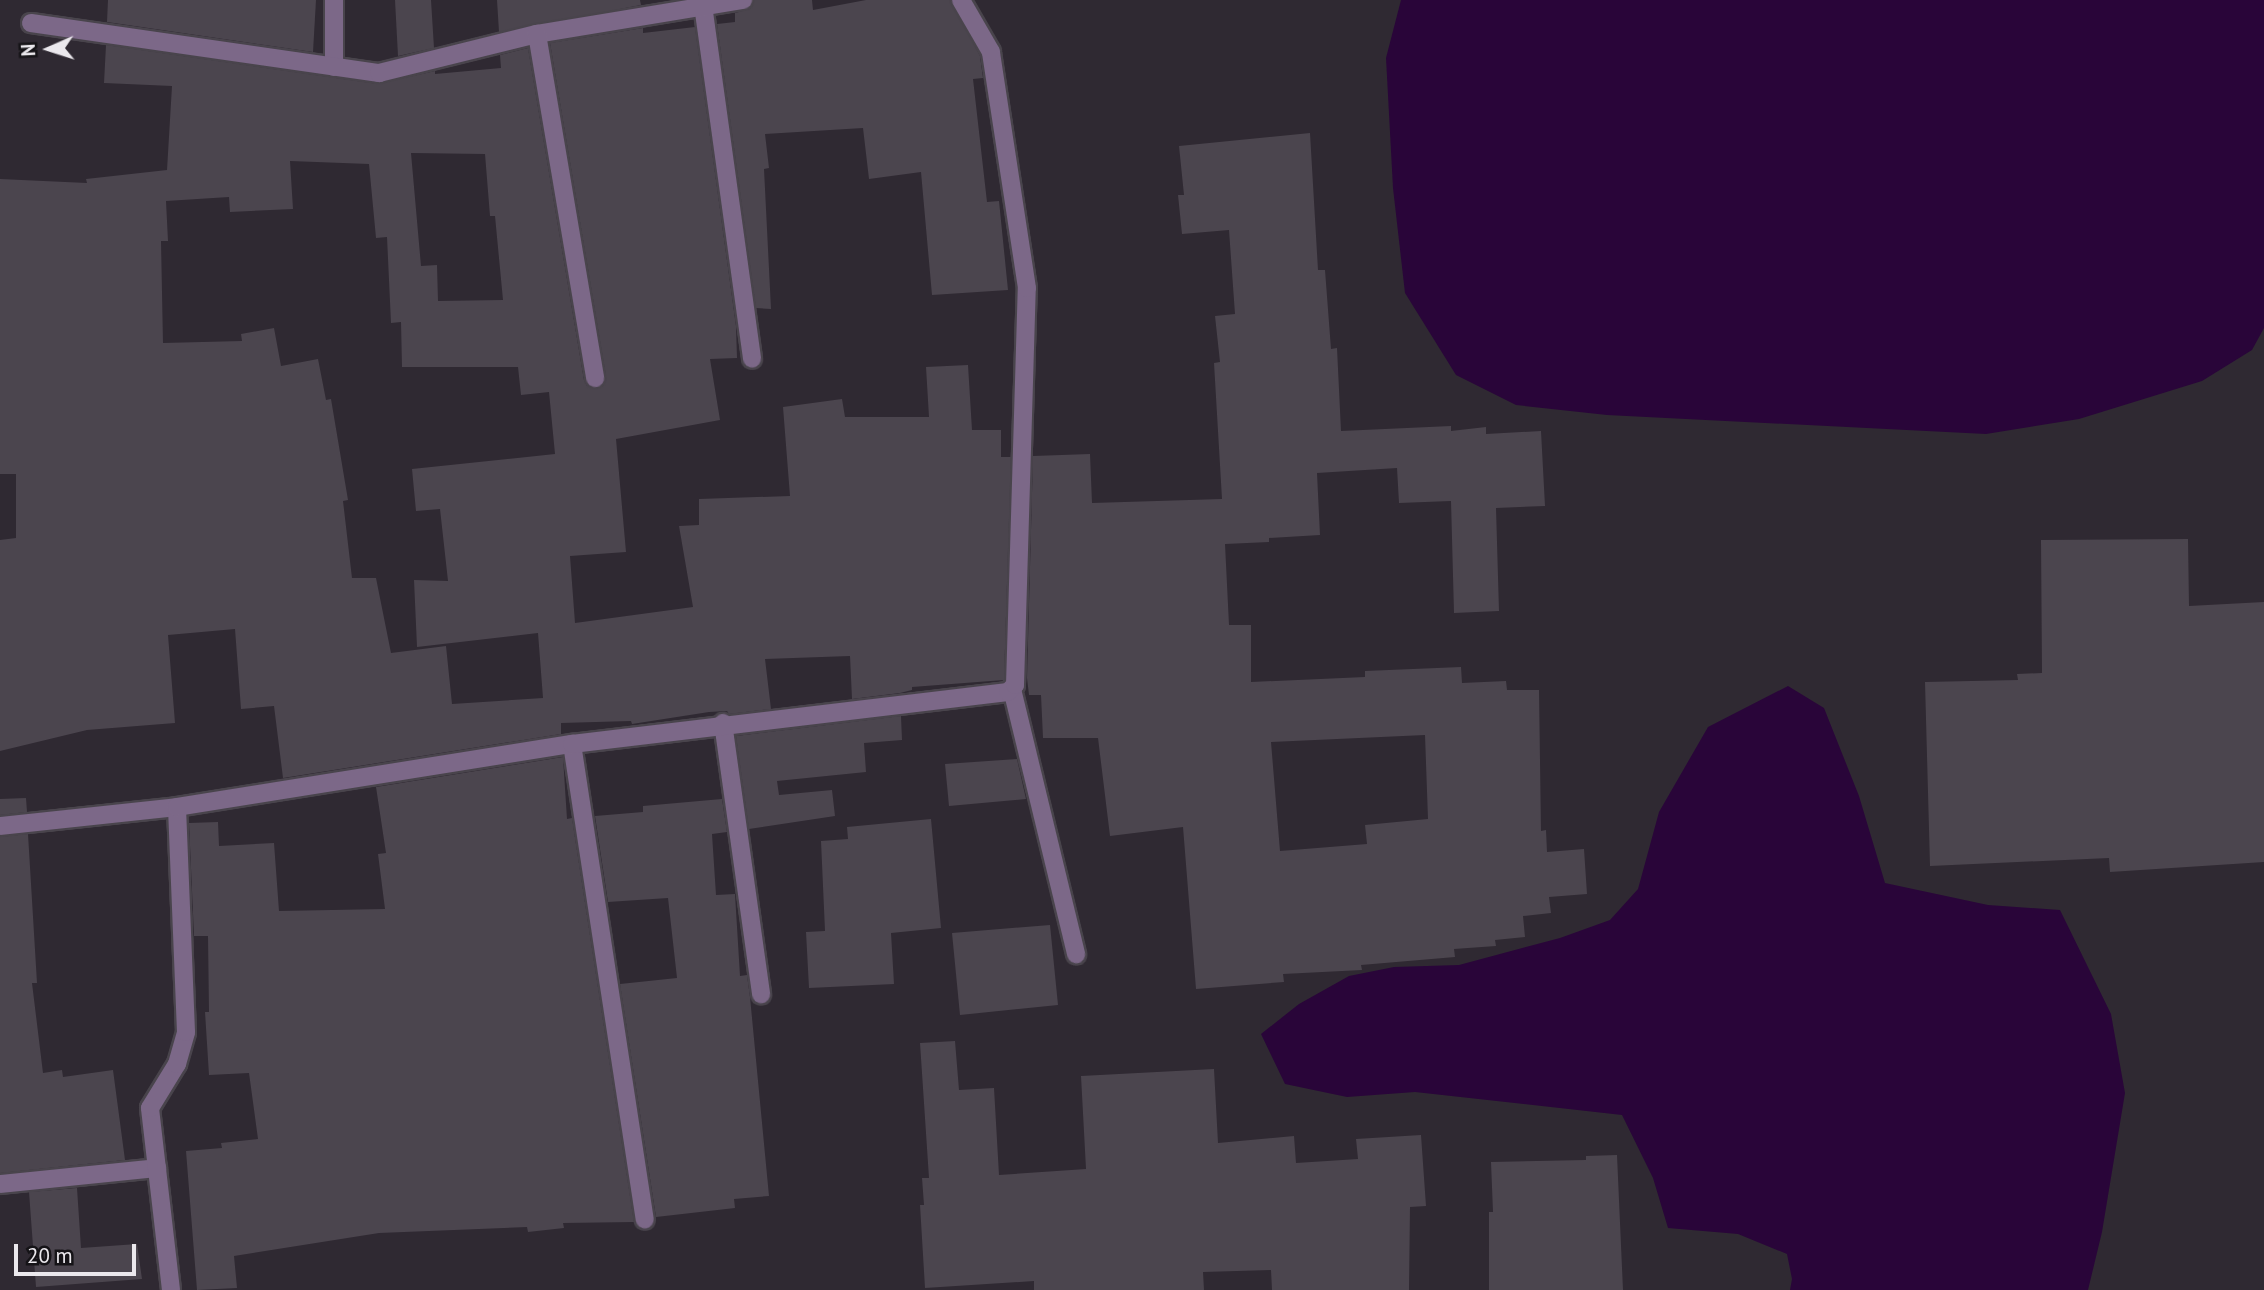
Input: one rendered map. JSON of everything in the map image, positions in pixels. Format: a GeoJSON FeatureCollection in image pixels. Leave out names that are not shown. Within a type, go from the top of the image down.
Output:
{"type":"FeatureCollection","features":[{"type":"Feature","properties":{"kind":"street"},"geometry":{"type":"LineString","coordinates":[[334,0],[334,67]]}},
{"type":"Feature","properties":{"kind":"street"},"geometry":{"type":"LineString","coordinates":[[31,23],[379,73],[537,34],[743,0]]}},
{"type":"Feature","properties":{"kind":"street"},"geometry":{"type":"LineString","coordinates":[[961,0],[991,52],[1027,288],[1016,677],[1012,690],[1076,954]]}},
{"type":"Feature","properties":{"kind":"street"},"geometry":{"type":"LineString","coordinates":[[703,5],[752,359]]}},
{"type":"Feature","properties":{"kind":"street"},"geometry":{"type":"LineString","coordinates":[[537,34],[595,378]]}},
{"type":"Feature","properties":{"kind":"street"},"geometry":{"type":"LineString","coordinates":[[0,826],[177,807],[572,744],[723,723],[1012,690]]}},
{"type":"Feature","properties":{"kind":"street"},"geometry":{"type":"LineString","coordinates":[[723,723],[761,993]]}},
{"type":"Feature","properties":{"kind":"street"},"geometry":{"type":"LineString","coordinates":[[572,744],[645,1219]]}},
{"type":"Feature","properties":{"kind":"street"},"geometry":{"type":"LineString","coordinates":[[171,1290],[150,1108],[177,1063],[186,1032],[177,807]]}},
{"type":"Feature","properties":{"kind":"street"},"geometry":{"type":"LineString","coordinates":[[0,1184],[157,1168]]}},
{"type":"Feature","properties":{"kind":"shaded area"},"geometry":{"type":"Polygon","coordinates":[[[1401,0],[2264,0],[2264,328],[2252,350],[2202,381],[2079,419],[1986,434],[1607,415],[1516,405],[1456,375],[1405,293],[1393,188],[1386,58],[1401,0]]]}},
{"type":"Feature","properties":{"kind":"shaded area"},"geometry":{"type":"Polygon","coordinates":[[[1788,686],[1824,708],[1859,796],[1885,883],[1988,905],[2060,910],[2111,1014],[2125,1093],[2102,1232],[2088,1290],[1790,1290],[1792,1279],[1787,1254],[1738,1234],[1668,1228],[1653,1178],[1622,1115],[1415,1092],[1347,1097],[1285,1084],[1261,1034],[1299,1004],[1349,976],[1394,967],[1459,965],[1560,938],[1610,920],[1638,889],[1659,812],[1708,727],[1788,686]]]}},
{"type":"Feature","properties":{"kind":"building"},"geometry":{"type":"Polygon","coordinates":[[[108,0],[316,0],[313,52],[107,22],[108,0]]]}},
{"type":"Feature","properties":{"kind":"building"},"geometry":{"type":"Polygon","coordinates":[[[395,0],[431,0],[434,48],[398,56],[395,0]]]}},
{"type":"Feature","properties":{"kind":"building"},"geometry":{"type":"Polygon","coordinates":[[[497,0],[640,0],[641,5],[499,32],[497,0]]]}},
{"type":"Feature","properties":{"kind":"building"},"geometry":{"type":"Polygon","coordinates":[[[754,0],[812,0],[813,10],[866,0],[950,0],[980,56],[983,78],[973,79],[987,202],[999,201],[1008,290],[932,295],[921,172],[869,179],[863,128],[765,134],[769,168],[764,169],[771,309],[756,308],[717,24],[735,22],[735,13],[750,9],[754,0]]]}},
{"type":"Feature","properties":{"kind":"building"},"geometry":{"type":"Polygon","coordinates":[[[695,27],[736,326],[737,358],[710,359],[720,420],[616,439],[626,552],[570,556],[575,623],[693,607],[679,526],[699,525],[699,499],[790,496],[783,407],[842,399],[845,417],[929,417],[926,367],[968,365],[972,430],[1001,430],[1001,457],[1011,457],[1004,680],[912,687],[912,690],[900,693],[852,699],[850,656],[765,659],[771,709],[729,714],[727,711],[709,712],[632,724],[631,721],[561,723],[561,734],[283,778],[274,706],[241,709],[235,629],[168,635],[175,723],[87,730],[0,751],[0,540],[16,538],[16,474],[0,474],[0,179],[87,183],[86,179],[167,170],[172,86],[104,83],[106,45],[378,84],[435,71],[435,74],[501,68],[500,55],[528,48],[584,380],[587,386],[596,389],[603,386],[606,376],[550,43],[643,28],[643,33],[695,27]],[[411,153],[421,266],[437,265],[438,301],[503,300],[495,216],[490,216],[485,154],[411,153]],[[290,161],[293,209],[230,212],[229,197],[166,201],[168,241],[161,241],[163,343],[242,341],[241,334],[274,328],[281,366],[318,359],[326,400],[331,399],[348,500],[343,501],[352,578],[376,578],[391,653],[446,646],[452,704],[543,698],[538,633],[417,647],[414,580],[448,581],[440,509],[416,511],[412,469],[555,454],[549,392],[521,395],[518,367],[402,367],[401,322],[391,323],[387,237],[376,238],[369,164],[290,161]]]}},
{"type":"Feature","properties":{"kind":"building"},"geometry":{"type":"Polygon","coordinates":[[[1310,133],[1318,270],[1325,270],[1331,349],[1337,348],[1341,431],[1451,426],[1451,431],[1486,427],[1486,434],[1541,431],[1545,506],[1496,508],[1499,611],[1454,613],[1451,501],[1399,503],[1397,468],[1317,473],[1320,535],[1269,538],[1269,542],[1225,544],[1229,625],[1251,625],[1251,682],[1365,677],[1365,671],[1461,667],[1462,683],[1506,681],[1507,690],[1539,690],[1541,831],[1546,830],[1547,852],[1584,849],[1587,894],[1549,897],[1551,913],[1523,916],[1525,937],[1495,940],[1496,946],[1454,949],[1455,957],[1361,965],[1362,970],[1283,974],[1284,982],[1196,989],[1183,827],[1110,836],[1098,738],[1043,738],[1041,695],[1029,695],[1027,678],[1033,456],[1090,454],[1092,503],[1222,499],[1214,363],[1220,362],[1215,316],[1235,314],[1229,230],[1182,234],[1178,195],[1184,195],[1179,146],[1310,133]],[[1425,735],[1271,742],[1280,851],[1367,844],[1365,825],[1428,819],[1425,735]]]}},
{"type":"Feature","properties":{"kind":"building"},"geometry":{"type":"Polygon","coordinates":[[[2188,539],[2189,606],[2264,602],[2264,862],[2110,872],[2109,858],[1930,866],[1925,682],[2018,680],[2017,674],[2042,673],[2041,540],[2188,539]]]}},
{"type":"Feature","properties":{"kind":"building"},"geometry":{"type":"Polygon","coordinates":[[[901,716],[902,740],[864,743],[866,772],[777,781],[779,795],[832,790],[835,816],[749,829],[736,736],[901,716]]]}},
{"type":"Feature","properties":{"kind":"building"},"geometry":{"type":"Polygon","coordinates":[[[563,757],[567,819],[572,818],[634,1222],[563,1223],[564,1228],[528,1232],[527,1227],[379,1233],[234,1256],[237,1288],[197,1290],[186,1151],[222,1148],[221,1143],[258,1139],[249,1073],[209,1075],[205,1012],[209,1012],[208,936],[194,936],[189,823],[218,822],[219,846],[274,843],[279,911],[385,909],[378,854],[386,853],[376,787],[563,757]]]}},
{"type":"Feature","properties":{"kind":"building"},"geometry":{"type":"Polygon","coordinates":[[[1017,759],[1026,799],[949,806],[945,764],[1017,759]]]}},
{"type":"Feature","properties":{"kind":"building"},"geometry":{"type":"Polygon","coordinates":[[[26,798],[27,812],[0,815],[0,799],[26,798]]]}},
{"type":"Feature","properties":{"kind":"building"},"geometry":{"type":"Polygon","coordinates":[[[722,799],[727,832],[712,834],[716,895],[735,894],[740,976],[747,975],[750,997],[769,1196],[734,1199],[735,1208],[656,1217],[620,984],[677,978],[668,898],[608,902],[595,816],[643,812],[643,806],[722,799]]]}},
{"type":"Feature","properties":{"kind":"building"},"geometry":{"type":"Polygon","coordinates":[[[931,819],[941,928],[891,933],[894,984],[809,988],[806,932],[825,931],[821,841],[848,839],[847,827],[931,819]]]}},
{"type":"Feature","properties":{"kind":"building"},"geometry":{"type":"Polygon","coordinates":[[[28,834],[37,983],[32,983],[43,1073],[62,1070],[63,1077],[113,1070],[125,1160],[0,1173],[0,837],[28,834]]]}},
{"type":"Feature","properties":{"kind":"building"},"geometry":{"type":"Polygon","coordinates":[[[1050,925],[1058,1005],[960,1015],[952,933],[1050,925]]]}},
{"type":"Feature","properties":{"kind":"building"},"geometry":{"type":"Polygon","coordinates":[[[955,1041],[959,1090],[994,1088],[999,1175],[1086,1169],[1081,1076],[1214,1069],[1218,1143],[1294,1136],[1296,1163],[1358,1159],[1356,1139],[1421,1135],[1426,1206],[1410,1207],[1409,1290],[1272,1290],[1271,1270],[1203,1272],[1204,1290],[1034,1290],[1034,1281],[925,1288],[920,1205],[924,1205],[922,1178],[929,1178],[920,1043],[955,1041]]]}},
{"type":"Feature","properties":{"kind":"building"},"geometry":{"type":"Polygon","coordinates":[[[1617,1155],[1623,1290],[1489,1290],[1489,1212],[1493,1212],[1491,1162],[1586,1160],[1586,1156],[1617,1155]]]}},
{"type":"Feature","properties":{"kind":"building"},"geometry":{"type":"Polygon","coordinates":[[[77,1188],[81,1248],[137,1244],[142,1279],[36,1287],[29,1192],[77,1188]]]}}]}
